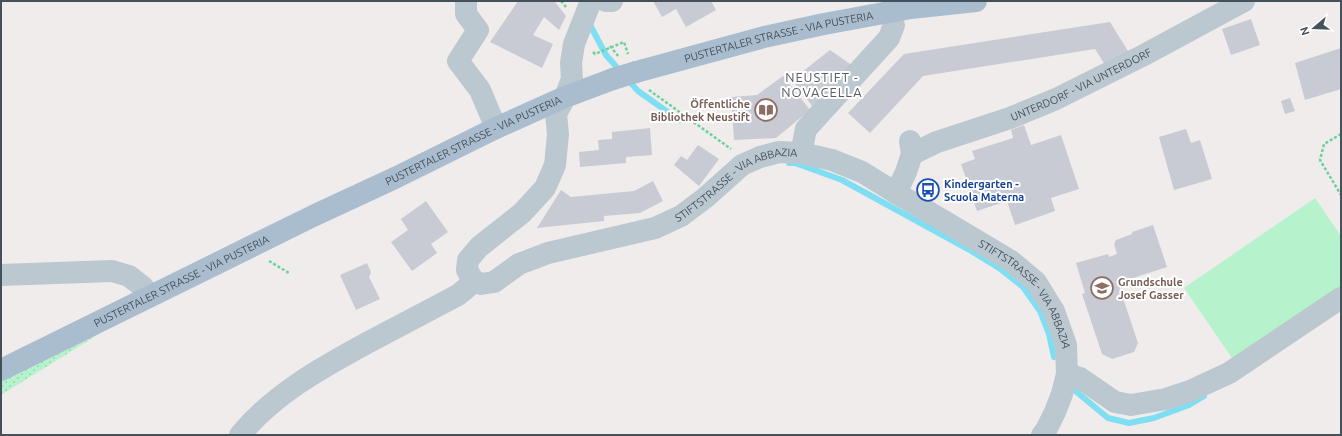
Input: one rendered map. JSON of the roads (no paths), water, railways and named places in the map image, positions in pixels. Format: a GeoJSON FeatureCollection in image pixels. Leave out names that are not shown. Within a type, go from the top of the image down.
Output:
{"type":"FeatureCollection","features":[{"type":"Feature","properties":{"kind":"main road","name":"PUSTERTALER STRASSE - VIA PUSTERIA"},"geometry":{"type":"LineString","coordinates":[[1,370],[496,128],[565,97],[613,79],[764,37],[911,8],[976,1]]}},
{"type":"Feature","properties":{"kind":"street"},"geometry":{"type":"LineString","coordinates":[[466,1],[466,14],[478,30],[458,61],[480,90],[496,128]]}},
{"type":"Feature","properties":{"kind":"street"},"geometry":{"type":"LineString","coordinates":[[606,1],[612,1]]}},
{"type":"Feature","properties":{"kind":"street","name":"UNTERDORF - VIA UNTERDORF"},"geometry":{"type":"LineString","coordinates":[[896,193],[906,172],[911,148],[938,142],[1010,118],[1056,99],[1144,55],[1244,1]]}},
{"type":"Feature","properties":{"kind":"street"},"geometry":{"type":"LineString","coordinates":[[240,435],[264,409],[283,393],[329,364],[458,295],[469,286],[473,280],[467,270],[468,260],[479,247],[522,213],[545,188],[555,165],[558,134],[556,114],[572,80],[571,63],[574,44],[587,10]]}},
{"type":"Feature","properties":{"kind":"street"},"geometry":{"type":"LineString","coordinates":[[801,153],[806,129],[889,38],[894,25]]}},
{"type":"Feature","properties":{"kind":"street","name":"STIFTSTRASSE - VIA ABBAZIA"},"geometry":{"type":"LineString","coordinates":[[473,280],[481,284],[494,282],[519,264],[548,254],[656,228],[681,216],[705,198],[742,165],[760,157],[779,152],[801,153],[832,160],[862,172],[1011,261],[1036,282],[1054,311],[1066,345],[1066,374],[1062,394],[1055,412],[1042,435]]}},
{"type":"Feature","properties":{"kind":"street"},"geometry":{"type":"LineString","coordinates":[[1,275],[112,271],[129,276],[143,287],[150,296]]}},
{"type":"Feature","properties":{"kind":"street"},"geometry":{"type":"LineString","coordinates":[[1066,374],[1080,378],[1115,402],[1131,405],[1166,399],[1190,391],[1229,373],[1341,298]]}},
{"type":"Feature","properties":{"kind":"waterway"},"geometry":{"type":"LineString","coordinates":[[589,23],[606,55],[621,72]]}},
{"type":"Feature","properties":{"kind":"waterway"},"geometry":{"type":"LineString","coordinates":[[627,79],[638,91],[679,120]]}},
{"type":"Feature","properties":{"kind":"waterway"},"geometry":{"type":"LineString","coordinates":[[789,163],[795,163],[842,180],[968,249],[999,268],[1023,287],[1040,311],[1049,334],[1054,357]]}},
{"type":"Feature","properties":{"kind":"waterway"},"geometry":{"type":"LineString","coordinates":[[1073,389],[1108,418],[1129,423],[1154,418],[1189,405],[1204,396]]}},
{"type":"Feature","properties":{"kind":"place","name":"Öffentliche Bibliothek Neustift"},"geometry":{"type":"Point","coordinates":[766,110]}},
{"type":"Feature","properties":{"kind":"place","name":"Kindergarten - Scuola Materna"},"geometry":{"type":"Point","coordinates":[928,190]}},
{"type":"Feature","properties":{"kind":"place","name":"Grundschule Josef Gasser"},"geometry":{"type":"Point","coordinates":[1102,288]}},
{"type":"Feature","properties":{"kind":"district","name":"NEUSTIFT - NOVACELLA"},"geometry":{"type":"Point","coordinates":[822,84]}}]}
